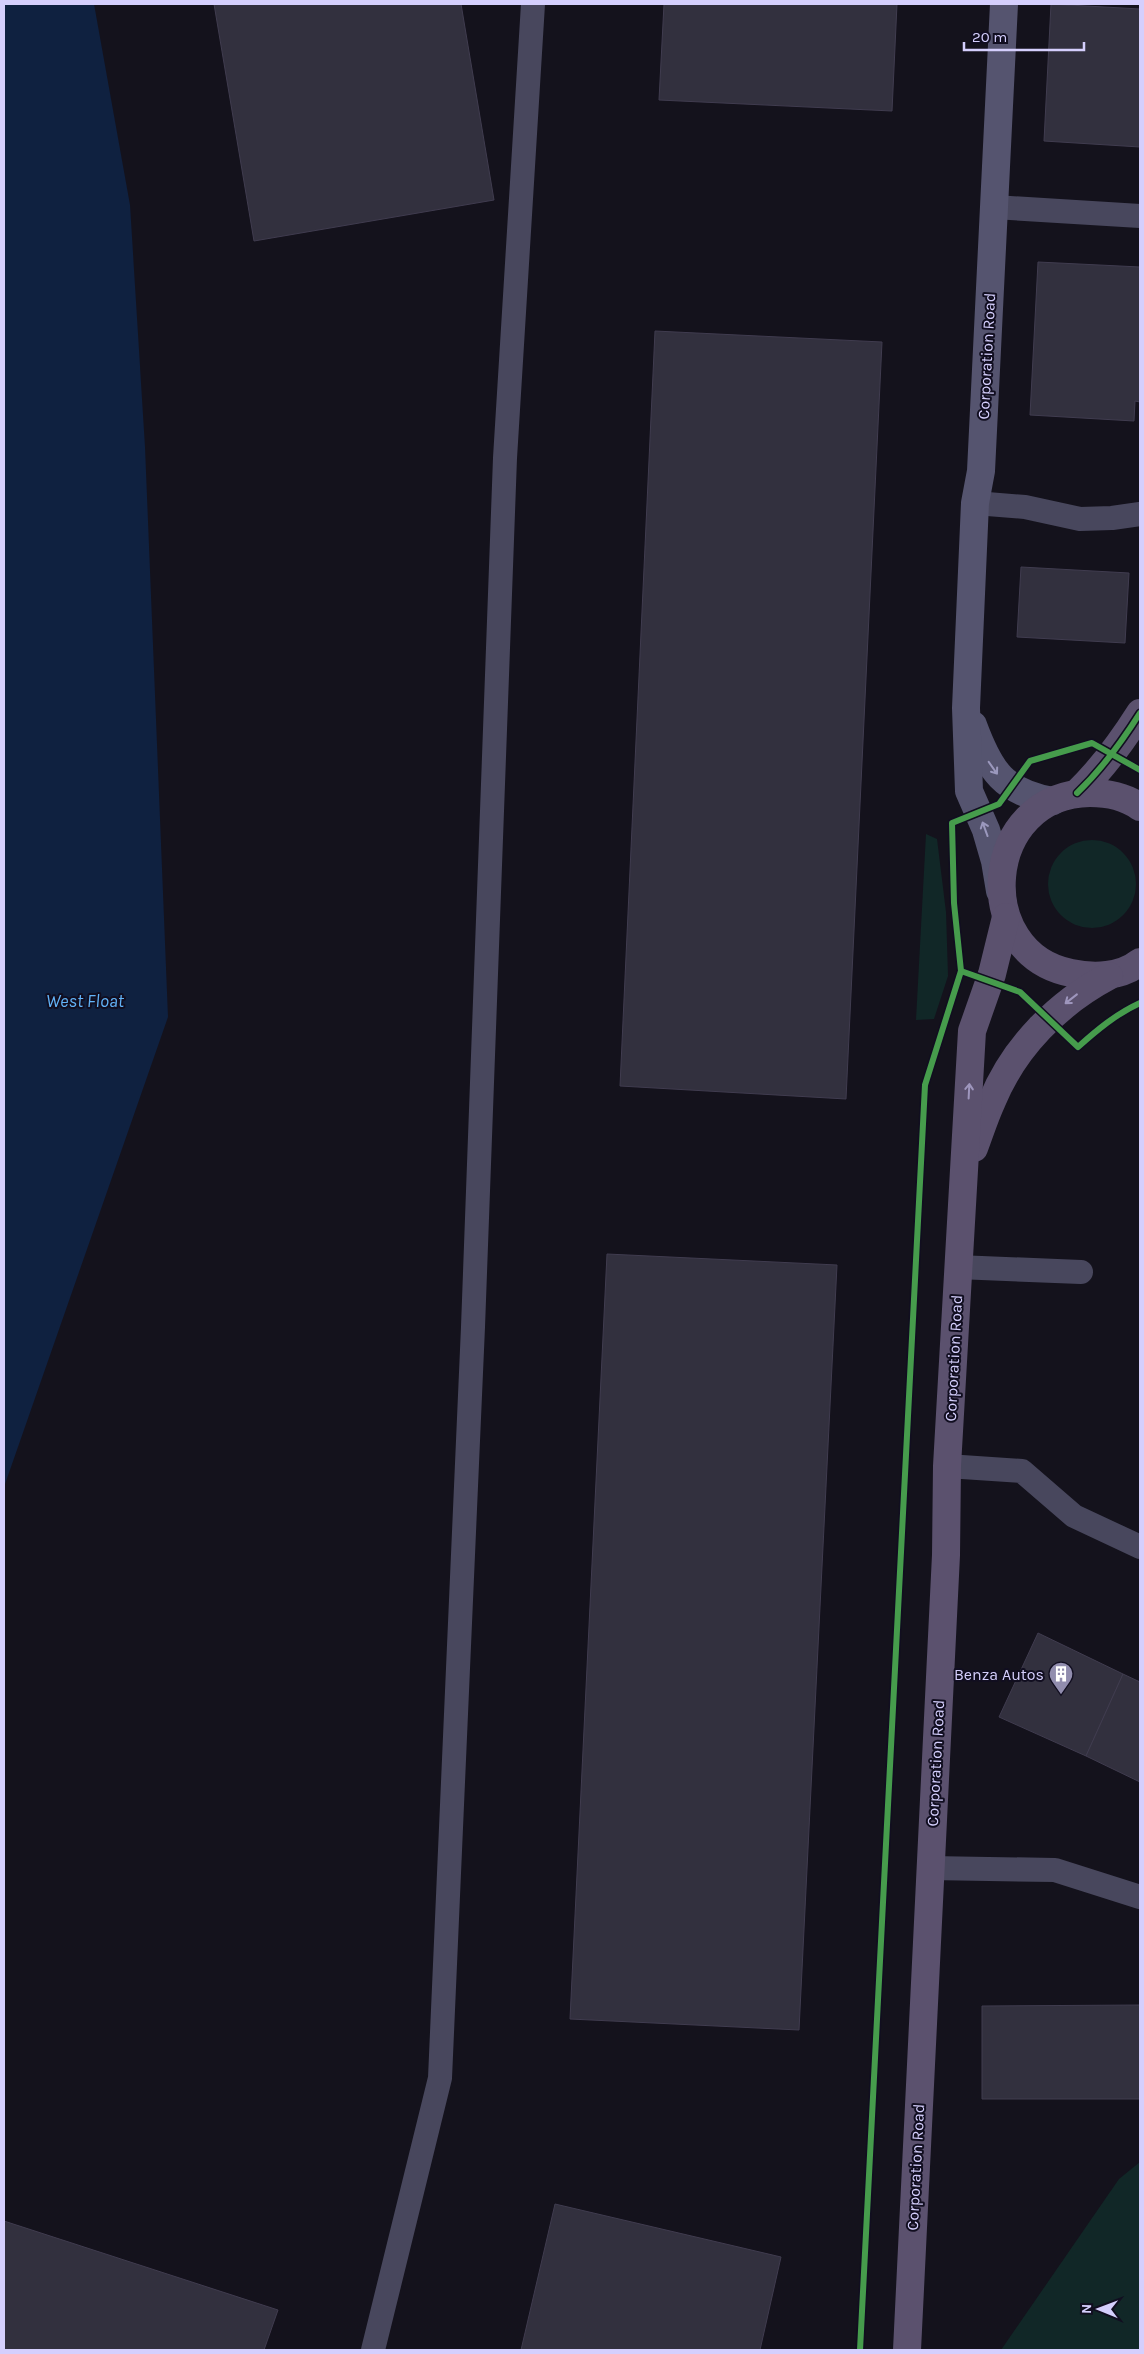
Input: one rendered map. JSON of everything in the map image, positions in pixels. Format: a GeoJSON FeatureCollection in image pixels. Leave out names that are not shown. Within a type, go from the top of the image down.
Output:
{"type":"FeatureCollection","features":[{"type":"Feature","properties":{"kind":"main road","name":"Corporation Road"},"geometry":{"type":"LineString","coordinates":[[907,2350],[946,1555],[947,1466],[972,1031],[992,974],[1003,905],[995,861],[969,791],[966,708],[975,503],[980,471],[1004,4]]}},
{"type":"Feature","properties":{"kind":"main road","name":"Corporation Road"},"geometry":{"type":"LineString","coordinates":[[966,708],[982,749],[993,770],[1011,787],[1022,793],[1065,797]]}},
{"type":"Feature","properties":{"kind":"main road"},"geometry":{"type":"LineString","coordinates":[[1113,974],[1086,976],[1060,971],[1037,958],[1019,940],[1003,905],[1002,871],[1007,849],[1018,830],[1034,813],[1065,797],[1106,762],[1140,713]]}},
{"type":"Feature","properties":{"kind":"main road"},"geometry":{"type":"LineString","coordinates":[[1065,797],[1105,793],[1132,802],[1140,807]]}},
{"type":"Feature","properties":{"kind":"main road","name":"Corporation Road"},"geometry":{"type":"LineString","coordinates":[[964,1175],[992,1099],[1020,1052],[1048,1020],[1083,990],[1140,962]]}},
{"type":"Feature","properties":{"kind":"lane"},"geometry":{"type":"LineString","coordinates":[[374,2350],[440,2078],[473,1337],[505,458],[533,4]]}},
{"type":"Feature","properties":{"kind":"lane"},"geometry":{"type":"LineString","coordinates":[[994,207],[1140,216]]}},
{"type":"Feature","properties":{"kind":"lane"},"geometry":{"type":"LineString","coordinates":[[975,503],[1025,507],[1080,519],[1112,518],[1140,514]]}},
{"type":"Feature","properties":{"kind":"lane"},"geometry":{"type":"LineString","coordinates":[[957,1267],[1080,1272]]}},
{"type":"Feature","properties":{"kind":"lane"},"geometry":{"type":"LineString","coordinates":[[947,1466],[1022,1471],[1074,1516],[1140,1547]]}},
{"type":"Feature","properties":{"kind":"lane"},"geometry":{"type":"LineString","coordinates":[[930,1868],[1055,1870],[1140,1898]]}},
{"type":"Feature","properties":{"kind":"green space"},"geometry":{"type":"Polygon","coordinates":[[[926,834],[937,839],[946,912],[948,976],[934,1019],[916,1020],[926,834]]]}},
{"type":"Feature","properties":{"kind":"green space"},"geometry":{"type":"Polygon","coordinates":[[[1092,840],[1109,843],[1123,853],[1133,867],[1136,884],[1133,901],[1123,915],[1109,925],[1092,928],[1075,925],[1061,915],[1051,901],[1048,884],[1051,867],[1061,853],[1075,843],[1092,840]]]}},
{"type":"Feature","properties":{"kind":"green space"},"geometry":{"type":"Polygon","coordinates":[[[1140,2162],[1140,2350],[1001,2350],[1119,2179],[1140,2162]]]}},
{"type":"Feature","properties":{"kind":"water","name":"West Float"},"geometry":{"type":"Polygon","coordinates":[[[4,4],[94,4],[130,205],[145,447],[168,1017],[4,1487],[4,4]]]}},
{"type":"Feature","properties":{"kind":"building"},"geometry":{"type":"Polygon","coordinates":[[[214,4],[461,4],[494,200],[254,241],[214,4]]]}},
{"type":"Feature","properties":{"kind":"building"},"geometry":{"type":"Polygon","coordinates":[[[664,4],[897,4],[892,111],[659,100],[664,4]]]}},
{"type":"Feature","properties":{"kind":"building"},"geometry":{"type":"Polygon","coordinates":[[[1051,4],[1140,9],[1140,147],[1044,141],[1051,4]]]}},
{"type":"Feature","properties":{"kind":"building"},"geometry":{"type":"Polygon","coordinates":[[[1038,262],[1140,267],[1140,402],[1135,401],[1134,421],[1030,415],[1038,262]]]}},
{"type":"Feature","properties":{"kind":"building"},"geometry":{"type":"Polygon","coordinates":[[[655,331],[882,342],[846,1099],[620,1086],[655,331]]]}},
{"type":"Feature","properties":{"kind":"building"},"geometry":{"type":"Polygon","coordinates":[[[1021,567],[1129,573],[1125,643],[1017,637],[1021,567]]]}},
{"type":"Feature","properties":{"kind":"building"},"geometry":{"type":"Polygon","coordinates":[[[607,1254],[837,1265],[799,2030],[570,2019],[607,1254]]]}},
{"type":"Feature","properties":{"kind":"building","name":"Benza Autos"},"geometry":{"type":"Polygon","coordinates":[[[1038,1633],[1123,1674],[1086,1756],[999,1717],[1038,1633]]]}},
{"type":"Feature","properties":{"kind":"building"},"geometry":{"type":"Polygon","coordinates":[[[1123,1674],[1140,1682],[1140,1782],[1086,1756],[1123,1674]]]}},
{"type":"Feature","properties":{"kind":"building"},"geometry":{"type":"Polygon","coordinates":[[[1140,2005],[1140,2099],[982,2099],[982,2006],[1140,2005]]]}},
{"type":"Feature","properties":{"kind":"building"},"geometry":{"type":"Polygon","coordinates":[[[555,2204],[781,2257],[760,2350],[521,2350],[555,2204]]]}},
{"type":"Feature","properties":{"kind":"building"},"geometry":{"type":"Polygon","coordinates":[[[4,2221],[278,2310],[264,2350],[4,2350],[4,2221]]]}},
{"type":"Feature","properties":{"kind":"cycle path"},"geometry":{"type":"LineString","coordinates":[[1077,793],[1111,755],[1140,713]]}},
{"type":"Feature","properties":{"kind":"cycle path"},"geometry":{"type":"LineString","coordinates":[[860,2350],[925,1085],[961,971],[954,903],[952,823],[999,804],[1030,761],[1092,743],[1140,770]]}},
{"type":"Feature","properties":{"kind":"cycle path"},"geometry":{"type":"LineString","coordinates":[[961,971],[1020,992],[1078,1047],[1107,1023],[1140,1003]]}},
{"type":"Feature","properties":{"kind":"place","name":"Benza Autos"},"geometry":{"type":"Point","coordinates":[1061,1695]}}]}
